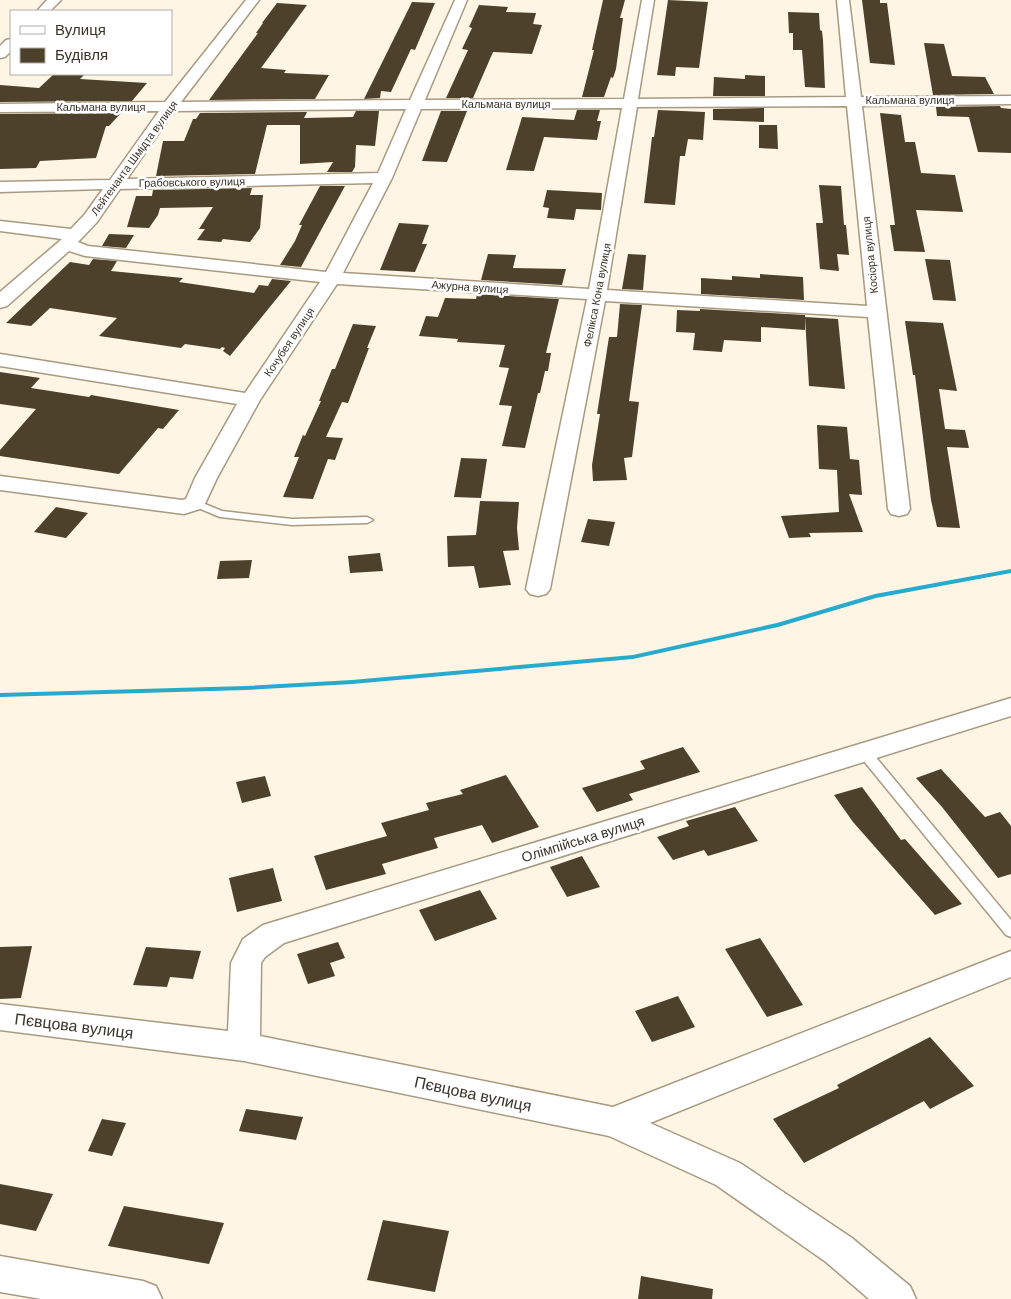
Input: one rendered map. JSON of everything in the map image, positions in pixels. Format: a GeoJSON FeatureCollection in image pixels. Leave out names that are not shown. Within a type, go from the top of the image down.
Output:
{"type":"FeatureCollection","features":[{"type":"Feature","properties":{"kind":"street"},"geometry":{"type":"LineString","coordinates":[[44,10],[55,0]]}},
{"type":"Feature","properties":{"kind":"street","name":"Лейтенанта Шмідта вулиця"},"geometry":{"type":"LineString","coordinates":[[0,302],[71,239],[91,218],[170,106],[253,0]]}},
{"type":"Feature","properties":{"kind":"street","name":"Кочубея вулиця"},"geometry":{"type":"LineString","coordinates":[[195,503],[206,478],[250,400],[332,278],[384,178],[461,0]]}},
{"type":"Feature","properties":{"kind":"street","name":"Фелікса Кона вулиця"},"geometry":{"type":"LineString","coordinates":[[538,589],[597,296],[632,102],[648,0]]}},
{"type":"Feature","properties":{"kind":"street","name":"Косіора вулиця"},"geometry":{"type":"LineString","coordinates":[[843,0],[899,509]]}},
{"type":"Feature","properties":{"kind":"street"},"geometry":{"type":"LineString","coordinates":[[0,54],[10,44]]}},
{"type":"Feature","properties":{"kind":"street","name":"Кальмана вулиця"},"geometry":{"type":"LineString","coordinates":[[0,108],[1011,100]]}},
{"type":"Feature","properties":{"kind":"street","name":"Грабовського вулиця"},"geometry":{"type":"LineString","coordinates":[[0,187],[384,178]]}},
{"type":"Feature","properties":{"kind":"street","name":"Ажурна вулиця"},"geometry":{"type":"LineString","coordinates":[[0,226],[71,239],[85,251],[332,278],[876,312]]}},
{"type":"Feature","properties":{"kind":"street"},"geometry":{"type":"LineString","coordinates":[[0,360],[250,400]]}},
{"type":"Feature","properties":{"kind":"street"},"geometry":{"type":"LineString","coordinates":[[0,483],[184,507],[195,503]]}},
{"type":"Feature","properties":{"kind":"street","name":"Олімпійська вулиця"},"geometry":{"type":"LineString","coordinates":[[244,1047],[246,964],[254,948],[274,934],[1011,707]]}},
{"type":"Feature","properties":{"kind":"street"},"geometry":{"type":"LineString","coordinates":[[613,1122],[1011,964]]}},
{"type":"Feature","properties":{"kind":"street","name":"Пєвцова вулиця"},"geometry":{"type":"LineString","coordinates":[[0,1017],[244,1047],[613,1122],[728,1174],[839,1250],[897,1299]]}},
{"type":"Feature","properties":{"kind":"street"},"geometry":{"type":"LineString","coordinates":[[0,1274],[143,1299]]}},
{"type":"Feature","properties":{"kind":"lane"},"geometry":{"type":"LineString","coordinates":[[195,503],[220,514],[292,522],[367,520]]}},
{"type":"Feature","properties":{"kind":"lane"},"geometry":{"type":"LineString","coordinates":[[864,752],[1011,931]]}},
{"type":"Feature","properties":{"kind":"building"},"geometry":{"type":"Polygon","coordinates":[[[603,0],[625,0],[620,18],[623,18],[616,69],[604,97],[582,97],[594,50],[592,50],[603,0]]]}},
{"type":"Feature","properties":{"kind":"building"},"geometry":{"type":"Polygon","coordinates":[[[668,0],[708,2],[699,68],[676,67],[675,76],[657,75],[668,0]]]}},
{"type":"Feature","properties":{"kind":"building"},"geometry":{"type":"Polygon","coordinates":[[[862,0],[880,0],[880,3],[887,3],[895,65],[870,63],[862,0]]]}},
{"type":"Feature","properties":{"kind":"building"},"geometry":{"type":"Polygon","coordinates":[[[412,2],[435,3],[415,50],[411,49],[391,92],[381,91],[380,98],[364,99],[412,2]]]}},
{"type":"Feature","properties":{"kind":"building"},"geometry":{"type":"Polygon","coordinates":[[[277,3],[307,5],[261,68],[286,70],[284,73],[329,75],[315,99],[209,100],[258,33],[256,33],[277,3]]]}},
{"type":"Feature","properties":{"kind":"building"},"geometry":{"type":"Polygon","coordinates":[[[479,5],[508,7],[506,12],[536,13],[533,24],[542,25],[532,54],[493,52],[473,98],[446,98],[468,50],[462,49],[472,28],[469,27],[479,5]]]}},
{"type":"Feature","properties":{"kind":"building"},"geometry":{"type":"Polygon","coordinates":[[[788,12],[819,13],[820,30],[822,31],[823,40],[825,88],[805,87],[802,50],[793,50],[793,33],[789,33],[788,12]]]}},
{"type":"Feature","properties":{"kind":"building"},"geometry":{"type":"Polygon","coordinates":[[[924,43],[944,44],[952,76],[985,77],[994,94],[933,95],[924,43]]]}},
{"type":"Feature","properties":{"kind":"building"},"geometry":{"type":"Polygon","coordinates":[[[53,75],[84,75],[80,79],[147,83],[132,101],[0,102],[0,85],[39,88],[53,75]]]}},
{"type":"Feature","properties":{"kind":"building"},"geometry":{"type":"Polygon","coordinates":[[[745,75],[765,76],[765,96],[713,96],[714,77],[745,79],[745,75]]]}},
{"type":"Feature","properties":{"kind":"building"},"geometry":{"type":"Polygon","coordinates":[[[1000,106],[1001,108],[1011,109],[1011,153],[978,152],[969,117],[937,116],[936,107],[1000,106]]]}},
{"type":"Feature","properties":{"kind":"building"},"geometry":{"type":"Polygon","coordinates":[[[764,108],[764,122],[713,120],[713,109],[764,108]]]}},
{"type":"Feature","properties":{"kind":"building"},"geometry":{"type":"Polygon","coordinates":[[[577,110],[600,110],[597,121],[601,121],[597,140],[544,137],[534,171],[506,170],[522,117],[574,120],[577,110]]]}},
{"type":"Feature","properties":{"kind":"building"},"geometry":{"type":"Polygon","coordinates":[[[658,110],[705,112],[703,140],[688,139],[685,156],[680,156],[675,205],[644,203],[652,137],[654,137],[658,110]]]}},
{"type":"Feature","properties":{"kind":"building"},"geometry":{"type":"Polygon","coordinates":[[[356,111],[379,111],[375,146],[356,145],[355,167],[352,172],[327,172],[333,162],[300,164],[300,125],[267,125],[255,174],[156,176],[163,141],[184,141],[193,119],[196,119],[200,113],[307,112],[304,118],[353,117],[356,111]]]}},
{"type":"Feature","properties":{"kind":"building"},"geometry":{"type":"Polygon","coordinates":[[[441,111],[467,111],[447,162],[422,161],[441,111]]]}},
{"type":"Feature","properties":{"kind":"building"},"geometry":{"type":"Polygon","coordinates":[[[121,113],[109,126],[106,126],[96,158],[40,161],[36,168],[0,169],[0,114],[121,113]]]}},
{"type":"Feature","properties":{"kind":"building"},"geometry":{"type":"Polygon","coordinates":[[[880,113],[901,115],[905,142],[915,142],[921,173],[955,175],[963,212],[916,210],[925,252],[894,251],[890,225],[895,225],[880,113]]]}},
{"type":"Feature","properties":{"kind":"building"},"geometry":{"type":"Polygon","coordinates":[[[759,125],[777,125],[778,149],[759,148],[759,125]]]}},
{"type":"Feature","properties":{"kind":"building"},"geometry":{"type":"Polygon","coordinates":[[[819,185],[841,186],[844,225],[846,225],[849,255],[837,254],[839,271],[820,269],[816,223],[823,223],[819,185]]]}},
{"type":"Feature","properties":{"kind":"building"},"geometry":{"type":"Polygon","coordinates":[[[320,186],[345,186],[301,267],[280,265],[295,241],[302,225],[299,225],[320,186]]]}},
{"type":"Feature","properties":{"kind":"building"},"geometry":{"type":"Polygon","coordinates":[[[252,188],[250,195],[263,195],[260,228],[250,242],[223,239],[221,242],[197,240],[205,229],[199,229],[213,207],[160,208],[158,215],[149,228],[127,227],[136,196],[152,196],[153,190],[252,188]]]}},
{"type":"Feature","properties":{"kind":"building"},"geometry":{"type":"Polygon","coordinates":[[[547,190],[602,193],[601,210],[576,209],[574,220],[547,218],[549,208],[543,207],[547,190]]]}},
{"type":"Feature","properties":{"kind":"building"},"geometry":{"type":"Polygon","coordinates":[[[399,223],[429,225],[422,244],[427,244],[415,272],[380,270],[399,223]]]}},
{"type":"Feature","properties":{"kind":"building"},"geometry":{"type":"Polygon","coordinates":[[[109,234],[134,235],[126,248],[102,246],[109,234]]]}},
{"type":"Feature","properties":{"kind":"building"},"geometry":{"type":"Polygon","coordinates":[[[488,254],[516,255],[513,268],[566,269],[562,285],[481,280],[488,254]]]}},
{"type":"Feature","properties":{"kind":"building"},"geometry":{"type":"Polygon","coordinates":[[[628,254],[646,255],[643,290],[622,289],[628,254]]]}},
{"type":"Feature","properties":{"kind":"building"},"geometry":{"type":"Polygon","coordinates":[[[93,259],[117,261],[111,271],[183,278],[179,282],[254,293],[259,285],[268,286],[272,279],[291,281],[230,356],[223,351],[225,348],[222,347],[220,349],[185,344],[181,348],[99,336],[117,318],[50,308],[31,326],[6,323],[70,262],[89,265],[93,259]]]}},
{"type":"Feature","properties":{"kind":"building"},"geometry":{"type":"Polygon","coordinates":[[[925,259],[950,260],[956,301],[933,300],[925,259]]]}},
{"type":"Feature","properties":{"kind":"building"},"geometry":{"type":"Polygon","coordinates":[[[760,274],[803,277],[804,300],[701,294],[701,278],[732,280],[732,276],[760,278],[760,274]]]}},
{"type":"Feature","properties":{"kind":"building"},"geometry":{"type":"Polygon","coordinates":[[[477,294],[559,299],[546,353],[551,353],[548,371],[545,371],[540,393],[538,393],[525,448],[502,446],[512,406],[499,405],[509,368],[499,367],[505,345],[457,342],[458,339],[419,336],[426,316],[438,317],[445,298],[476,299],[477,294]]]}},
{"type":"Feature","properties":{"kind":"building"},"geometry":{"type":"Polygon","coordinates":[[[620,304],[642,305],[629,401],[639,402],[632,457],[624,458],[627,480],[593,481],[592,465],[600,414],[597,414],[609,337],[617,337],[620,304]]]}},
{"type":"Feature","properties":{"kind":"building"},"geometry":{"type":"Polygon","coordinates":[[[700,309],[805,315],[805,330],[761,327],[761,342],[724,340],[722,352],[693,350],[695,333],[676,332],[677,310],[700,311],[700,309]]]}},
{"type":"Feature","properties":{"kind":"building"},"geometry":{"type":"Polygon","coordinates":[[[805,317],[838,319],[845,389],[809,386],[805,317]]]}},
{"type":"Feature","properties":{"kind":"building"},"geometry":{"type":"Polygon","coordinates":[[[905,321],[943,323],[957,391],[939,389],[945,429],[965,430],[969,448],[947,447],[960,528],[937,527],[931,500],[915,375],[913,375],[905,321]]]}},
{"type":"Feature","properties":{"kind":"building"},"geometry":{"type":"Polygon","coordinates":[[[353,324],[376,326],[348,403],[342,402],[326,437],[343,438],[335,460],[328,459],[313,499],[283,497],[299,457],[294,457],[321,401],[319,401],[332,369],[335,369],[353,324]]]}},
{"type":"Feature","properties":{"kind":"building"},"geometry":{"type":"Polygon","coordinates":[[[0,372],[40,378],[31,388],[89,397],[91,395],[179,410],[163,429],[158,428],[119,474],[0,456],[0,450],[36,409],[0,404],[0,372]]]}},
{"type":"Feature","properties":{"kind":"building"},"geometry":{"type":"Polygon","coordinates":[[[817,425],[847,427],[850,459],[859,460],[862,495],[849,494],[863,532],[809,533],[811,537],[789,538],[781,516],[839,512],[837,470],[819,469],[817,425]]]}},
{"type":"Feature","properties":{"kind":"building"},"geometry":{"type":"Polygon","coordinates":[[[461,458],[487,459],[481,498],[454,497],[461,458]]]}},
{"type":"Feature","properties":{"kind":"building"},"geometry":{"type":"Polygon","coordinates":[[[480,501],[519,502],[517,528],[519,550],[503,551],[511,585],[479,588],[474,566],[448,567],[447,536],[476,535],[480,501]]]}},
{"type":"Feature","properties":{"kind":"building"},"geometry":{"type":"Polygon","coordinates":[[[56,507],[88,513],[66,538],[34,532],[56,507]]]}},
{"type":"Feature","properties":{"kind":"building"},"geometry":{"type":"Polygon","coordinates":[[[588,519],[615,522],[609,546],[581,542],[588,519]]]}},
{"type":"Feature","properties":{"kind":"building"},"geometry":{"type":"Polygon","coordinates":[[[380,553],[383,571],[350,573],[348,556],[380,553]]]}},
{"type":"Feature","properties":{"kind":"building"},"geometry":{"type":"Polygon","coordinates":[[[252,560],[249,578],[217,579],[220,561],[252,560]]]}},
{"type":"Feature","properties":{"kind":"building"},"geometry":{"type":"Polygon","coordinates":[[[683,747],[700,772],[629,794],[633,800],[597,812],[582,788],[645,769],[640,761],[683,747]]]}},
{"type":"Feature","properties":{"kind":"building"},"geometry":{"type":"Polygon","coordinates":[[[941,769],[985,817],[1000,812],[1011,826],[1011,874],[998,878],[942,807],[916,778],[941,769]]]}},
{"type":"Feature","properties":{"kind":"building"},"geometry":{"type":"Polygon","coordinates":[[[506,775],[539,827],[492,843],[482,825],[434,838],[438,848],[382,864],[386,874],[326,890],[314,856],[387,836],[381,823],[429,810],[426,803],[463,794],[460,790],[506,775]]]}},
{"type":"Feature","properties":{"kind":"building"},"geometry":{"type":"Polygon","coordinates":[[[265,776],[271,796],[242,803],[236,782],[265,776]]]}},
{"type":"Feature","properties":{"kind":"building"},"geometry":{"type":"Polygon","coordinates":[[[862,787],[901,840],[905,839],[962,904],[935,915],[853,822],[834,795],[862,787]]]}},
{"type":"Feature","properties":{"kind":"building"},"geometry":{"type":"Polygon","coordinates":[[[735,807],[758,841],[708,856],[704,850],[673,860],[657,837],[689,826],[686,821],[735,807]]]}},
{"type":"Feature","properties":{"kind":"building"},"geometry":{"type":"Polygon","coordinates":[[[582,856],[600,887],[567,897],[550,867],[582,856]]]}},
{"type":"Feature","properties":{"kind":"building"},"geometry":{"type":"Polygon","coordinates":[[[273,868],[282,901],[237,912],[229,878],[273,868]]]}},
{"type":"Feature","properties":{"kind":"building"},"geometry":{"type":"Polygon","coordinates":[[[480,890],[497,919],[435,941],[419,910],[480,890]]]}},
{"type":"Feature","properties":{"kind":"building"},"geometry":{"type":"Polygon","coordinates":[[[760,938],[803,1005],[767,1017],[725,949],[760,938]]]}},
{"type":"Feature","properties":{"kind":"building"},"geometry":{"type":"Polygon","coordinates":[[[338,942],[345,958],[330,963],[335,976],[308,984],[297,954],[338,942]]]}},
{"type":"Feature","properties":{"kind":"building"},"geometry":{"type":"Polygon","coordinates":[[[32,946],[21,998],[0,999],[0,947],[32,946]]]}},
{"type":"Feature","properties":{"kind":"building"},"geometry":{"type":"Polygon","coordinates":[[[146,947],[201,951],[193,979],[170,977],[167,987],[133,985],[146,947]]]}},
{"type":"Feature","properties":{"kind":"building"},"geometry":{"type":"Polygon","coordinates":[[[678,996],[695,1027],[652,1042],[635,1011],[678,996]]]}},
{"type":"Feature","properties":{"kind":"building"},"geometry":{"type":"Polygon","coordinates":[[[930,1037],[974,1086],[930,1109],[924,1101],[804,1163],[773,1119],[839,1088],[837,1085],[930,1037]]]}},
{"type":"Feature","properties":{"kind":"building"},"geometry":{"type":"Polygon","coordinates":[[[246,1109],[303,1117],[296,1140],[239,1131],[246,1109]]]}},
{"type":"Feature","properties":{"kind":"building"},"geometry":{"type":"Polygon","coordinates":[[[102,1119],[126,1123],[112,1156],[88,1151],[102,1119]]]}},
{"type":"Feature","properties":{"kind":"building"},"geometry":{"type":"Polygon","coordinates":[[[0,1184],[53,1194],[36,1231],[0,1224],[0,1184]]]}},
{"type":"Feature","properties":{"kind":"building"},"geometry":{"type":"Polygon","coordinates":[[[124,1206],[224,1223],[209,1264],[108,1246],[124,1206]]]}},
{"type":"Feature","properties":{"kind":"building"},"geometry":{"type":"Polygon","coordinates":[[[383,1220],[449,1231],[435,1292],[367,1280],[383,1220]]]}},
{"type":"Feature","properties":{"kind":"building"},"geometry":{"type":"Polygon","coordinates":[[[641,1276],[713,1289],[712,1299],[638,1299],[641,1276]]]}},
{"type":"Feature","properties":{"kind":"waterway"},"geometry":{"type":"LineString","coordinates":[[0,695],[246,688],[352,682],[633,657],[778,625],[875,596],[1011,571]]}}]}
